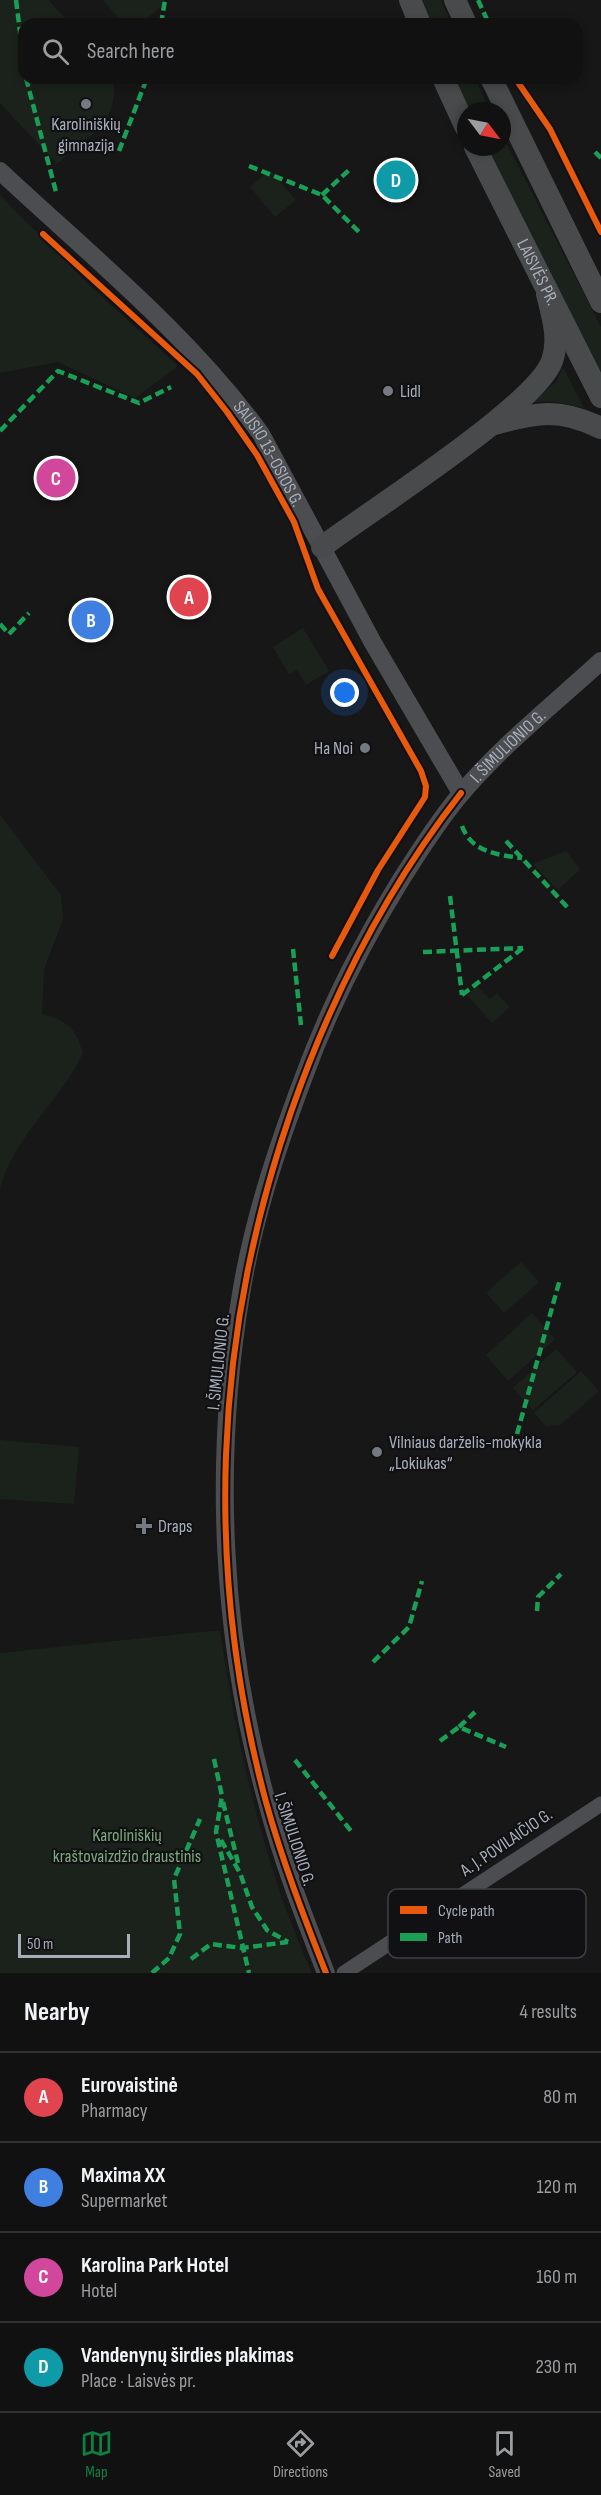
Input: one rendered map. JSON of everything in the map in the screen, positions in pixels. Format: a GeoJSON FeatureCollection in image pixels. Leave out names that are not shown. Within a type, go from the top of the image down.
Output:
{"type":"FeatureCollection","features":[{"type":"Feature","properties":{"kind":"main road"},"geometry":{"type":"LineString","coordinates":[[410,0],[418,18]]}},
{"type":"Feature","properties":{"kind":"main road"},"geometry":{"type":"LineString","coordinates":[[455,0],[463,18]]}},
{"type":"Feature","properties":{"kind":"main road"},"geometry":{"type":"LineString","coordinates":[[446,84],[457,108]]}},
{"type":"Feature","properties":{"kind":"main road"},"geometry":{"type":"LineString","coordinates":[[494,84],[601,302]]}},
{"type":"Feature","properties":{"kind":"main road","name":"LAISVĖS PR."},"geometry":{"type":"LineString","coordinates":[[479,156],[547,294],[601,397]]}},
{"type":"Feature","properties":{"kind":"main road"},"geometry":{"type":"LineString","coordinates":[[579,259],[601,283]]}},
{"type":"Feature","properties":{"kind":"main road"},"geometry":{"type":"LineString","coordinates":[[322,547],[491,426],[541,380],[553,359],[554,328],[547,294]]}},
{"type":"Feature","properties":{"kind":"main road"},"geometry":{"type":"LineString","coordinates":[[491,426],[546,413],[570,414],[601,428]]}},
{"type":"Feature","properties":{"kind":"street","name":"SAUSIO 13-OSIOS G."},"geometry":{"type":"LineString","coordinates":[[0,171],[174,332],[219,378],[261,434],[373,643],[461,793]]}},
{"type":"Feature","properties":{"kind":"street","name":"I. ŠIMULIONIO G."},"geometry":{"type":"LineString","coordinates":[[326,1973],[267,1803],[239,1674],[230,1606],[225,1517],[227,1407],[241,1293],[256,1225],[276,1153],[319,1034],[340,986],[369,933],[420,849],[461,793],[601,661]]}},
{"type":"Feature","properties":{"kind":"street","name":"A. J. POVILAIČIO G."},"geometry":{"type":"LineString","coordinates":[[472,1889],[601,1804]]}},
{"type":"Feature","properties":{"kind":"street","name":"A. J. POVILAIČIO G."},"geometry":{"type":"LineString","coordinates":[[344,1973],[388,1944]]}},
{"type":"Feature","properties":{"kind":"green space"},"geometry":{"type":"Polygon","coordinates":[[[0,0],[48,0],[65,18],[18,18],[18,84],[113,84],[112,104],[101,126],[93,135],[82,141],[56,144],[66,156],[57,164],[0,103],[0,0]]]}},
{"type":"Feature","properties":{"kind":"green space"},"geometry":{"type":"Polygon","coordinates":[[[103,0],[164,0],[166,2],[148,18],[119,18],[103,0]]]}},
{"type":"Feature","properties":{"kind":"green space"},"geometry":{"type":"Polygon","coordinates":[[[419,0],[441,0],[448,18],[426,18],[419,0]]]}},
{"type":"Feature","properties":{"kind":"green space"},"geometry":{"type":"Polygon","coordinates":[[[456,84],[478,84],[486,102],[464,102],[456,84]]]}},
{"type":"Feature","properties":{"kind":"green space"},"geometry":{"type":"Polygon","coordinates":[[[511,152],[601,327],[601,380],[489,156],[511,156],[511,152]]]}},
{"type":"Feature","properties":{"kind":"green space"},"geometry":{"type":"Polygon","coordinates":[[[270,170],[296,200],[275,217],[250,187],[270,170]]]}},
{"type":"Feature","properties":{"kind":"green space"},"geometry":{"type":"Polygon","coordinates":[[[0,195],[88,284],[178,366],[135,398],[58,362],[0,373],[0,195]]]}},
{"type":"Feature","properties":{"kind":"green space"},"geometry":{"type":"Polygon","coordinates":[[[563,367],[584,408],[553,401],[533,402],[556,382],[563,367]]]}},
{"type":"Feature","properties":{"kind":"green space"},"geometry":{"type":"Polygon","coordinates":[[[303,628],[329,671],[306,685],[297,670],[289,674],[273,647],[303,628]]]}},
{"type":"Feature","properties":{"kind":"green space"},"geometry":{"type":"Polygon","coordinates":[[[0,815],[61,895],[63,919],[44,970],[42,1014],[58,1019],[69,1026],[77,1036],[83,1053],[62,1087],[26,1135],[7,1170],[0,1189],[0,815]]]}},
{"type":"Feature","properties":{"kind":"green space"},"geometry":{"type":"Polygon","coordinates":[[[566,851],[580,869],[558,890],[533,864],[566,851]]]}},
{"type":"Feature","properties":{"kind":"green space"},"geometry":{"type":"Polygon","coordinates":[[[477,986],[490,999],[497,993],[509,1007],[492,1023],[467,995],[477,986]]]}},
{"type":"Feature","properties":{"kind":"green space"},"geometry":{"type":"Polygon","coordinates":[[[521,1262],[539,1282],[504,1313],[486,1293],[521,1262]]]}},
{"type":"Feature","properties":{"kind":"green space"},"geometry":{"type":"Polygon","coordinates":[[[532,1313],[555,1339],[508,1381],[486,1355],[532,1313]]]}},
{"type":"Feature","properties":{"kind":"green space"},"geometry":{"type":"Polygon","coordinates":[[[556,1349],[577,1372],[533,1410],[513,1388],[556,1349]]]}},
{"type":"Feature","properties":{"kind":"green space"},"geometry":{"type":"Polygon","coordinates":[[[581,1371],[599,1391],[560,1425],[546,1426],[534,1413],[581,1371]]]}},
{"type":"Feature","properties":{"kind":"green space"},"geometry":{"type":"Polygon","coordinates":[[[0,1440],[79,1447],[74,1504],[0,1499],[0,1440]]]}},
{"type":"Feature","properties":{"kind":"green space","name":"Karoliniškių kraštovaizdžio draustinis"},"geometry":{"type":"Polygon","coordinates":[[[220,1631],[244,1762],[266,1848],[279,1890],[312,1973],[0,1973],[0,1653],[220,1631]]]}},
{"type":"Feature","properties":{"kind":"marked path"},"geometry":{"type":"LineString","coordinates":[[16,0],[18,18]]}},
{"type":"Feature","properties":{"kind":"marked path"},"geometry":{"type":"LineString","coordinates":[[162,18],[165,0]]}},
{"type":"Feature","properties":{"kind":"marked path"},"geometry":{"type":"LineString","coordinates":[[478,0],[486,18]]}},
{"type":"Feature","properties":{"kind":"marked path"},"geometry":{"type":"LineString","coordinates":[[28,84],[56,192]]}},
{"type":"Feature","properties":{"kind":"marked path"},"geometry":{"type":"LineString","coordinates":[[119,151],[145,84]]}},
{"type":"Feature","properties":{"kind":"marked path"},"geometry":{"type":"LineString","coordinates":[[595,152],[601,158]]}},
{"type":"Feature","properties":{"kind":"marked path"},"geometry":{"type":"LineString","coordinates":[[249,166],[322,195],[360,233]]}},
{"type":"Feature","properties":{"kind":"marked path"},"geometry":{"type":"LineString","coordinates":[[322,195],[349,170]]}},
{"type":"Feature","properties":{"kind":"marked path"},"geometry":{"type":"LineString","coordinates":[[0,431],[58,371],[139,403],[171,387]]}},
{"type":"Feature","properties":{"kind":"marked path"},"geometry":{"type":"LineString","coordinates":[[0,624],[9,634],[29,613]]}},
{"type":"Feature","properties":{"kind":"marked path"},"geometry":{"type":"LineString","coordinates":[[462,826],[472,842],[486,851],[522,858]]}},
{"type":"Feature","properties":{"kind":"marked path"},"geometry":{"type":"LineString","coordinates":[[506,841],[568,908]]}},
{"type":"Feature","properties":{"kind":"marked path"},"geometry":{"type":"LineString","coordinates":[[450,896],[462,995]]}},
{"type":"Feature","properties":{"kind":"marked path"},"geometry":{"type":"LineString","coordinates":[[423,952],[523,948]]}},
{"type":"Feature","properties":{"kind":"marked path"},"geometry":{"type":"LineString","coordinates":[[462,995],[523,948]]}},
{"type":"Feature","properties":{"kind":"marked path"},"geometry":{"type":"LineString","coordinates":[[293,949],[301,1025]]}},
{"type":"Feature","properties":{"kind":"marked path"},"geometry":{"type":"LineString","coordinates":[[517,1434],[560,1279]]}},
{"type":"Feature","properties":{"kind":"marked path"},"geometry":{"type":"LineString","coordinates":[[537,1611],[538,1597],[561,1574]]}},
{"type":"Feature","properties":{"kind":"marked path"},"geometry":{"type":"LineString","coordinates":[[373,1662],[409,1627],[422,1581]]}},
{"type":"Feature","properties":{"kind":"marked path"},"geometry":{"type":"LineString","coordinates":[[459,1727],[475,1712]]}},
{"type":"Feature","properties":{"kind":"marked path"},"geometry":{"type":"LineString","coordinates":[[440,1741],[459,1727],[506,1747]]}},
{"type":"Feature","properties":{"kind":"marked path"},"geometry":{"type":"LineString","coordinates":[[214,1759],[222,1796],[216,1832],[249,1973]]}},
{"type":"Feature","properties":{"kind":"marked path"},"geometry":{"type":"LineString","coordinates":[[295,1760],[351,1831]]}},
{"type":"Feature","properties":{"kind":"marked path"},"geometry":{"type":"LineString","coordinates":[[223,1802],[238,1863]]}},
{"type":"Feature","properties":{"kind":"marked path"},"geometry":{"type":"LineString","coordinates":[[152,1973],[169,1958],[180,1934],[174,1879],[200,1819]]}},
{"type":"Feature","properties":{"kind":"marked path"},"geometry":{"type":"LineString","coordinates":[[221,1840],[240,1873],[252,1907],[267,1930],[288,1942]]}},
{"type":"Feature","properties":{"kind":"marked path"},"geometry":{"type":"LineString","coordinates":[[191,1959],[211,1944],[242,1948],[288,1942]]}},
{"type":"Feature","properties":{"kind":"cycle path"},"geometry":{"type":"LineString","coordinates":[[519,84],[550,129],[601,232]]}},
{"type":"Feature","properties":{"kind":"cycle path"},"geometry":{"type":"LineString","coordinates":[[43,234],[197,374],[227,412],[257,455],[294,522],[318,589],[421,771],[426,786],[425,797],[378,870],[332,956]]}},
{"type":"Feature","properties":{"kind":"cycle path"},"geometry":{"type":"LineString","coordinates":[[326,1973],[272,1824],[246,1715],[233,1628],[226,1541],[226,1455],[232,1368],[245,1282],[265,1197],[307,1069],[363,945],[408,867],[461,793]]}},
{"type":"Feature","properties":{"kind":"place","name":"Karoliniškių gimnazija"},"geometry":{"type":"Point","coordinates":[86,104]}},
{"type":"Feature","properties":{"kind":"place","name":"Vandenynų širdies plakimas"},"geometry":{"type":"Point","coordinates":[396,180]}},
{"type":"Feature","properties":{"kind":"place","name":"Lidl"},"geometry":{"type":"Point","coordinates":[388,391]}},
{"type":"Feature","properties":{"kind":"place","name":"Karolina Park Hotel"},"geometry":{"type":"Point","coordinates":[56,478]}},
{"type":"Feature","properties":{"kind":"place","name":"Eurovaistinė"},"geometry":{"type":"Point","coordinates":[189,597]}},
{"type":"Feature","properties":{"kind":"place","name":"Maxima XX"},"geometry":{"type":"Point","coordinates":[91,620]}},
{"type":"Feature","properties":{"kind":"place","name":"Ha Noi"},"geometry":{"type":"Point","coordinates":[365,748]}},
{"type":"Feature","properties":{"kind":"place","name":"Vilniaus darželis-mokykla „Lokiukas“"},"geometry":{"type":"Point","coordinates":[377,1452]}},
{"type":"Feature","properties":{"kind":"place","name":"Draps"},"geometry":{"type":"Point","coordinates":[144,1526]}}]}
